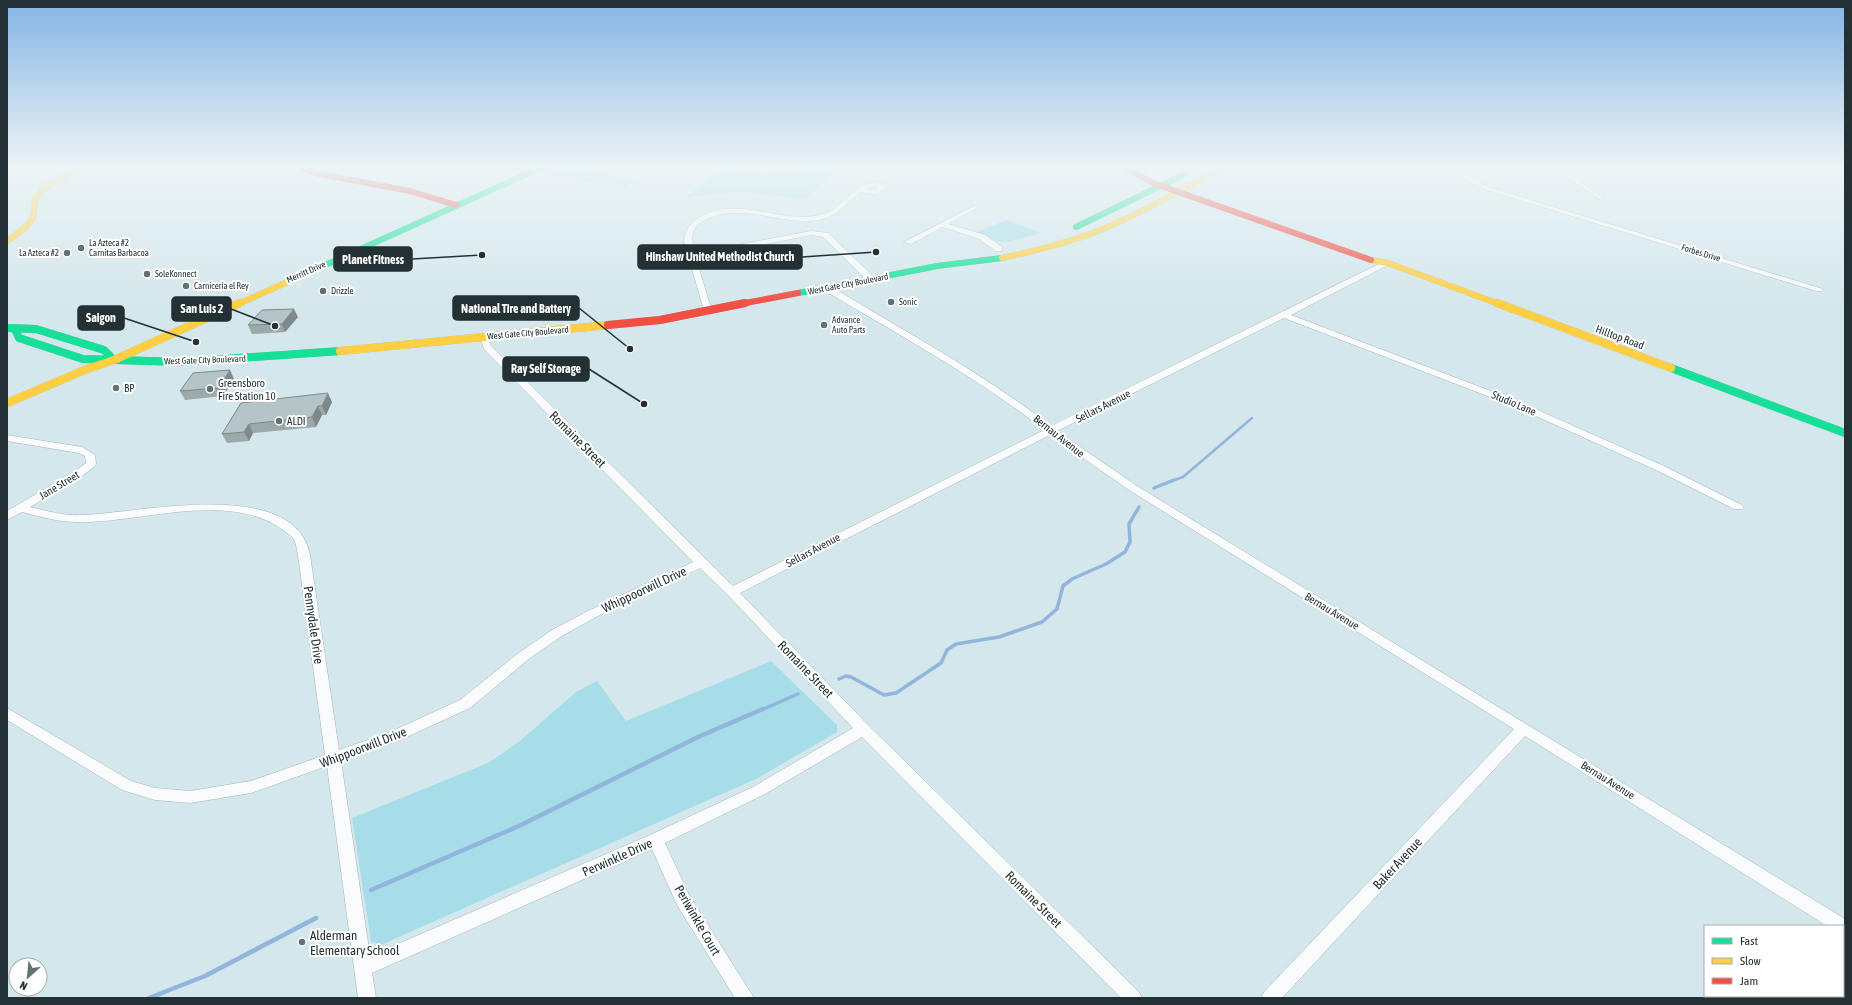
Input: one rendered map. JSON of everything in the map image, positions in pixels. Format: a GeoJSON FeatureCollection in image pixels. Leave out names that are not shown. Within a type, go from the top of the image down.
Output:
{"type":"FeatureCollection","features":[{"type":"Feature","properties":{"kind":"main road"},"geometry":{"type":"LineString","coordinates":[[7,241],[26,227],[33,218],[33,214]]}},
{"type":"Feature","properties":{"kind":"main road","name":"Merritt Drive"},"geometry":{"type":"LineString","coordinates":[[7,403],[87,369],[114,360],[436,214]]}},
{"type":"Feature","properties":{"kind":"main road"},"geometry":{"type":"LineString","coordinates":[[1070,229],[1105,214]]}},
{"type":"Feature","properties":{"kind":"main road","name":"West Gate City Boulevard"},"geometry":{"type":"LineString","coordinates":[[11,328],[19,338],[83,359],[176,362],[301,355],[607,326],[708,312],[937,266],[960,265],[1069,241],[1112,225],[1134,214]]}},
{"type":"Feature","properties":{"kind":"main road","name":"Hilltop Road"},"geometry":{"type":"LineString","coordinates":[[1242,214],[1369,259],[1388,263],[1845,433]]}},
{"type":"Feature","properties":{"kind":"main road","name":"Hilltop Road"},"geometry":{"type":"LineString","coordinates":[[1265,214],[1321,234],[1376,256],[1388,263]]}},
{"type":"Feature","properties":{"kind":"main road","name":"West Gate City Boulevard"},"geometry":{"type":"LineString","coordinates":[[937,266],[953,259],[1003,248]]}},
{"type":"Feature","properties":{"kind":"main road","name":"West Gate City Boulevard"},"geometry":{"type":"LineString","coordinates":[[11,328],[36,329],[104,350],[114,360]]}},
{"type":"Feature","properties":{"kind":"main road","name":"Merritt Drive"},"geometry":{"type":"LineString","coordinates":[[7,410],[95,372],[114,360]]}},
{"type":"Feature","properties":{"kind":"street"},"geometry":{"type":"LineString","coordinates":[[708,312],[688,240],[691,227],[703,217],[714,214]]}},
{"type":"Feature","properties":{"kind":"street"},"geometry":{"type":"LineString","coordinates":[[768,214],[797,218],[819,218],[829,214]]}},
{"type":"Feature","properties":{"kind":"street"},"geometry":{"type":"LineString","coordinates":[[908,242],[962,214]]}},
{"type":"Feature","properties":{"kind":"street","name":"Forbes Drive"},"geometry":{"type":"LineString","coordinates":[[1571,214],[1819,289]]}},
{"type":"Feature","properties":{"kind":"street"},"geometry":{"type":"LineString","coordinates":[[941,224],[982,237],[1003,248]]}},
{"type":"Feature","properties":{"kind":"street"},"geometry":{"type":"LineString","coordinates":[[692,256],[811,233],[825,235],[870,279]]}},
{"type":"Feature","properties":{"kind":"street","name":"Sellars Avenue"},"geometry":{"type":"LineString","coordinates":[[732,592],[872,519],[1388,263]]}},
{"type":"Feature","properties":{"kind":"street","name":"Bernau Avenue"},"geometry":{"type":"LineString","coordinates":[[827,288],[989,386],[1086,457],[1138,492],[1524,728],[1840,925]]}},
{"type":"Feature","properties":{"kind":"street","name":"Studio Lane"},"geometry":{"type":"LineString","coordinates":[[1283,315],[1514,403],[1660,468],[1738,506]]}},
{"type":"Feature","properties":{"kind":"street","name":"Romaine Street"},"geometry":{"type":"LineString","coordinates":[[484,337],[487,347],[701,563],[732,592],[863,729],[1133,998]]}},
{"type":"Feature","properties":{"kind":"street","name":"Jane Street"},"geometry":{"type":"LineString","coordinates":[[7,438],[82,450],[90,455],[91,464],[78,474],[7,516]]}},
{"type":"Feature","properties":{"kind":"street","name":"Pennydale Drive"},"geometry":{"type":"LineString","coordinates":[[21,508],[50,515],[78,519],[192,508],[220,507],[245,510],[275,519],[298,536],[304,555],[367,998]]}},
{"type":"Feature","properties":{"kind":"street","name":"Whippoorwill Drive"},"geometry":{"type":"LineString","coordinates":[[7,713],[127,786],[154,794],[190,798],[251,787],[395,736],[465,704],[525,655],[557,633],[592,614],[701,563]]}},
{"type":"Feature","properties":{"kind":"street","name":"Baker Avenue"},"geometry":{"type":"LineString","coordinates":[[1270,998],[1524,728]]}},
{"type":"Feature","properties":{"kind":"street","name":"Perwinkle Drive"},"geometry":{"type":"LineString","coordinates":[[363,968],[656,840],[760,790],[863,729]]}},
{"type":"Feature","properties":{"kind":"street","name":"Periwinkle Court"},"geometry":{"type":"LineString","coordinates":[[656,840],[683,900],[746,998]]}},
{"type":"Feature","properties":{"kind":"shaded area"},"geometry":{"type":"Polygon","coordinates":[[[1006,220],[1041,233],[1007,242],[1000,242],[977,232],[1006,220]]]}},
{"type":"Feature","properties":{"kind":"shaded area"},"geometry":{"type":"Polygon","coordinates":[[[771,661],[837,725],[837,732],[758,778],[381,945],[371,941],[352,818],[488,763],[520,741],[576,692],[597,681],[626,721],[771,661]]]}},
{"type":"Feature","properties":{"kind":"building"},"geometry":{"type":"Polygon","coordinates":[[[294,309],[282,324],[248,325],[262,310],[294,309]]]}},
{"type":"Feature","properties":{"kind":"building"},"geometry":{"type":"Polygon","coordinates":[[[230,370],[218,388],[180,391],[193,373],[230,370]]]}},
{"type":"Feature","properties":{"kind":"building"},"geometry":{"type":"Polygon","coordinates":[[[328,393],[322,406],[318,406],[312,417],[249,424],[244,432],[222,434],[241,403],[328,393]]]}},
{"type":"Feature","properties":{"kind":"waterway"},"geometry":{"type":"LineString","coordinates":[[1172,481],[1183,477],[1252,418]]}},
{"type":"Feature","properties":{"kind":"waterway"},"geometry":{"type":"LineString","coordinates":[[1154,488],[1174,480]]}},
{"type":"Feature","properties":{"kind":"waterway"},"geometry":{"type":"LineString","coordinates":[[839,679],[846,676],[851,677],[884,695],[896,693],[941,663],[947,650],[956,644],[999,637],[1042,622],[1057,609],[1063,586],[1072,579],[1106,564],[1125,552],[1130,542],[1129,524],[1139,507]]}},
{"type":"Feature","properties":{"kind":"waterway"},"geometry":{"type":"LineString","coordinates":[[761,710],[798,694]]}},
{"type":"Feature","properties":{"kind":"waterway"},"geometry":{"type":"LineString","coordinates":[[371,890],[519,826],[698,737],[763,709]]}},
{"type":"Feature","properties":{"kind":"waterway"},"geometry":{"type":"LineString","coordinates":[[149,998],[205,976],[316,918]]}},
{"type":"Feature","properties":{"kind":"traffic: fast"},"geometry":{"type":"LineString","coordinates":[[312,271],[438,214]]}},
{"type":"Feature","properties":{"kind":"traffic: fast"},"geometry":{"type":"LineString","coordinates":[[1076,227],[1103,214]]}},
{"type":"Feature","properties":{"kind":"traffic: fast"},"geometry":{"type":"LineString","coordinates":[[798,293],[937,266],[1002,258]]}},
{"type":"Feature","properties":{"kind":"traffic: fast"},"geometry":{"type":"LineString","coordinates":[[8,328],[36,329],[104,350],[112,358]]}},
{"type":"Feature","properties":{"kind":"traffic: fast"},"geometry":{"type":"LineString","coordinates":[[15,329],[19,338],[83,359],[181,362],[340,351]]}},
{"type":"Feature","properties":{"kind":"traffic: fast"},"geometry":{"type":"LineString","coordinates":[[1671,368],[1845,433]]}},
{"type":"Feature","properties":{"kind":"traffic: slow"},"geometry":{"type":"LineString","coordinates":[[7,241],[26,227],[33,218],[33,214]]}},
{"type":"Feature","properties":{"kind":"traffic: slow"},"geometry":{"type":"LineString","coordinates":[[1002,258],[1058,245],[1099,231],[1135,214]]}},
{"type":"Feature","properties":{"kind":"traffic: slow"},"geometry":{"type":"LineString","coordinates":[[1371,260],[1388,263],[1671,368]]}},
{"type":"Feature","properties":{"kind":"traffic: slow"},"geometry":{"type":"LineString","coordinates":[[7,403],[87,369],[114,360],[312,271]]}},
{"type":"Feature","properties":{"kind":"traffic: slow"},"geometry":{"type":"LineString","coordinates":[[340,351],[608,325]]}},
{"type":"Feature","properties":{"kind":"traffic: jam"},"geometry":{"type":"LineString","coordinates":[[1240,214],[1371,260]]}},
{"type":"Feature","properties":{"kind":"traffic: jam"},"geometry":{"type":"LineString","coordinates":[[608,325],[660,320],[798,293]]}},
{"type":"Feature","properties":{"kind":"place","name":"La Azteca #2 Carnitas Barbacoa"},"geometry":{"type":"Point","coordinates":[81,248]}},
{"type":"Feature","properties":{"kind":"place","name":"Hinshaw United Methodist Church"},"geometry":{"type":"Point","coordinates":[876,252]}},
{"type":"Feature","properties":{"kind":"place","name":"La Azteca #2"},"geometry":{"type":"Point","coordinates":[67,253]}},
{"type":"Feature","properties":{"kind":"place","name":"Planet Fitness"},"geometry":{"type":"Point","coordinates":[482,255]}},
{"type":"Feature","properties":{"kind":"place","name":"SoleKonnect"},"geometry":{"type":"Point","coordinates":[147,274]}},
{"type":"Feature","properties":{"kind":"place","name":"Carnicería el Rey"},"geometry":{"type":"Point","coordinates":[186,286]}},
{"type":"Feature","properties":{"kind":"place","name":"Drizzle"},"geometry":{"type":"Point","coordinates":[323,291]}},
{"type":"Feature","properties":{"kind":"place","name":"Sonic"},"geometry":{"type":"Point","coordinates":[891,302]}},
{"type":"Feature","properties":{"kind":"place","name":"Advance Auto Parts"},"geometry":{"type":"Point","coordinates":[824,325]}},
{"type":"Feature","properties":{"kind":"place","name":"San Luis 2"},"geometry":{"type":"Point","coordinates":[275,326]}},
{"type":"Feature","properties":{"kind":"place","name":"Saigon"},"geometry":{"type":"Point","coordinates":[196,342]}},
{"type":"Feature","properties":{"kind":"place","name":"National Tire and Battery"},"geometry":{"type":"Point","coordinates":[630,349]}},
{"type":"Feature","properties":{"kind":"place","name":"BP"},"geometry":{"type":"Point","coordinates":[116,388]}},
{"type":"Feature","properties":{"kind":"place","name":"Greensboro Fire Station 10"},"geometry":{"type":"Point","coordinates":[210,389]}},
{"type":"Feature","properties":{"kind":"place","name":"Ray Self Storage"},"geometry":{"type":"Point","coordinates":[644,404]}},
{"type":"Feature","properties":{"kind":"place","name":"ALDI"},"geometry":{"type":"Point","coordinates":[279,421]}},
{"type":"Feature","properties":{"kind":"place","name":"Alderman Elementary School"},"geometry":{"type":"Point","coordinates":[302,942]}}]}
